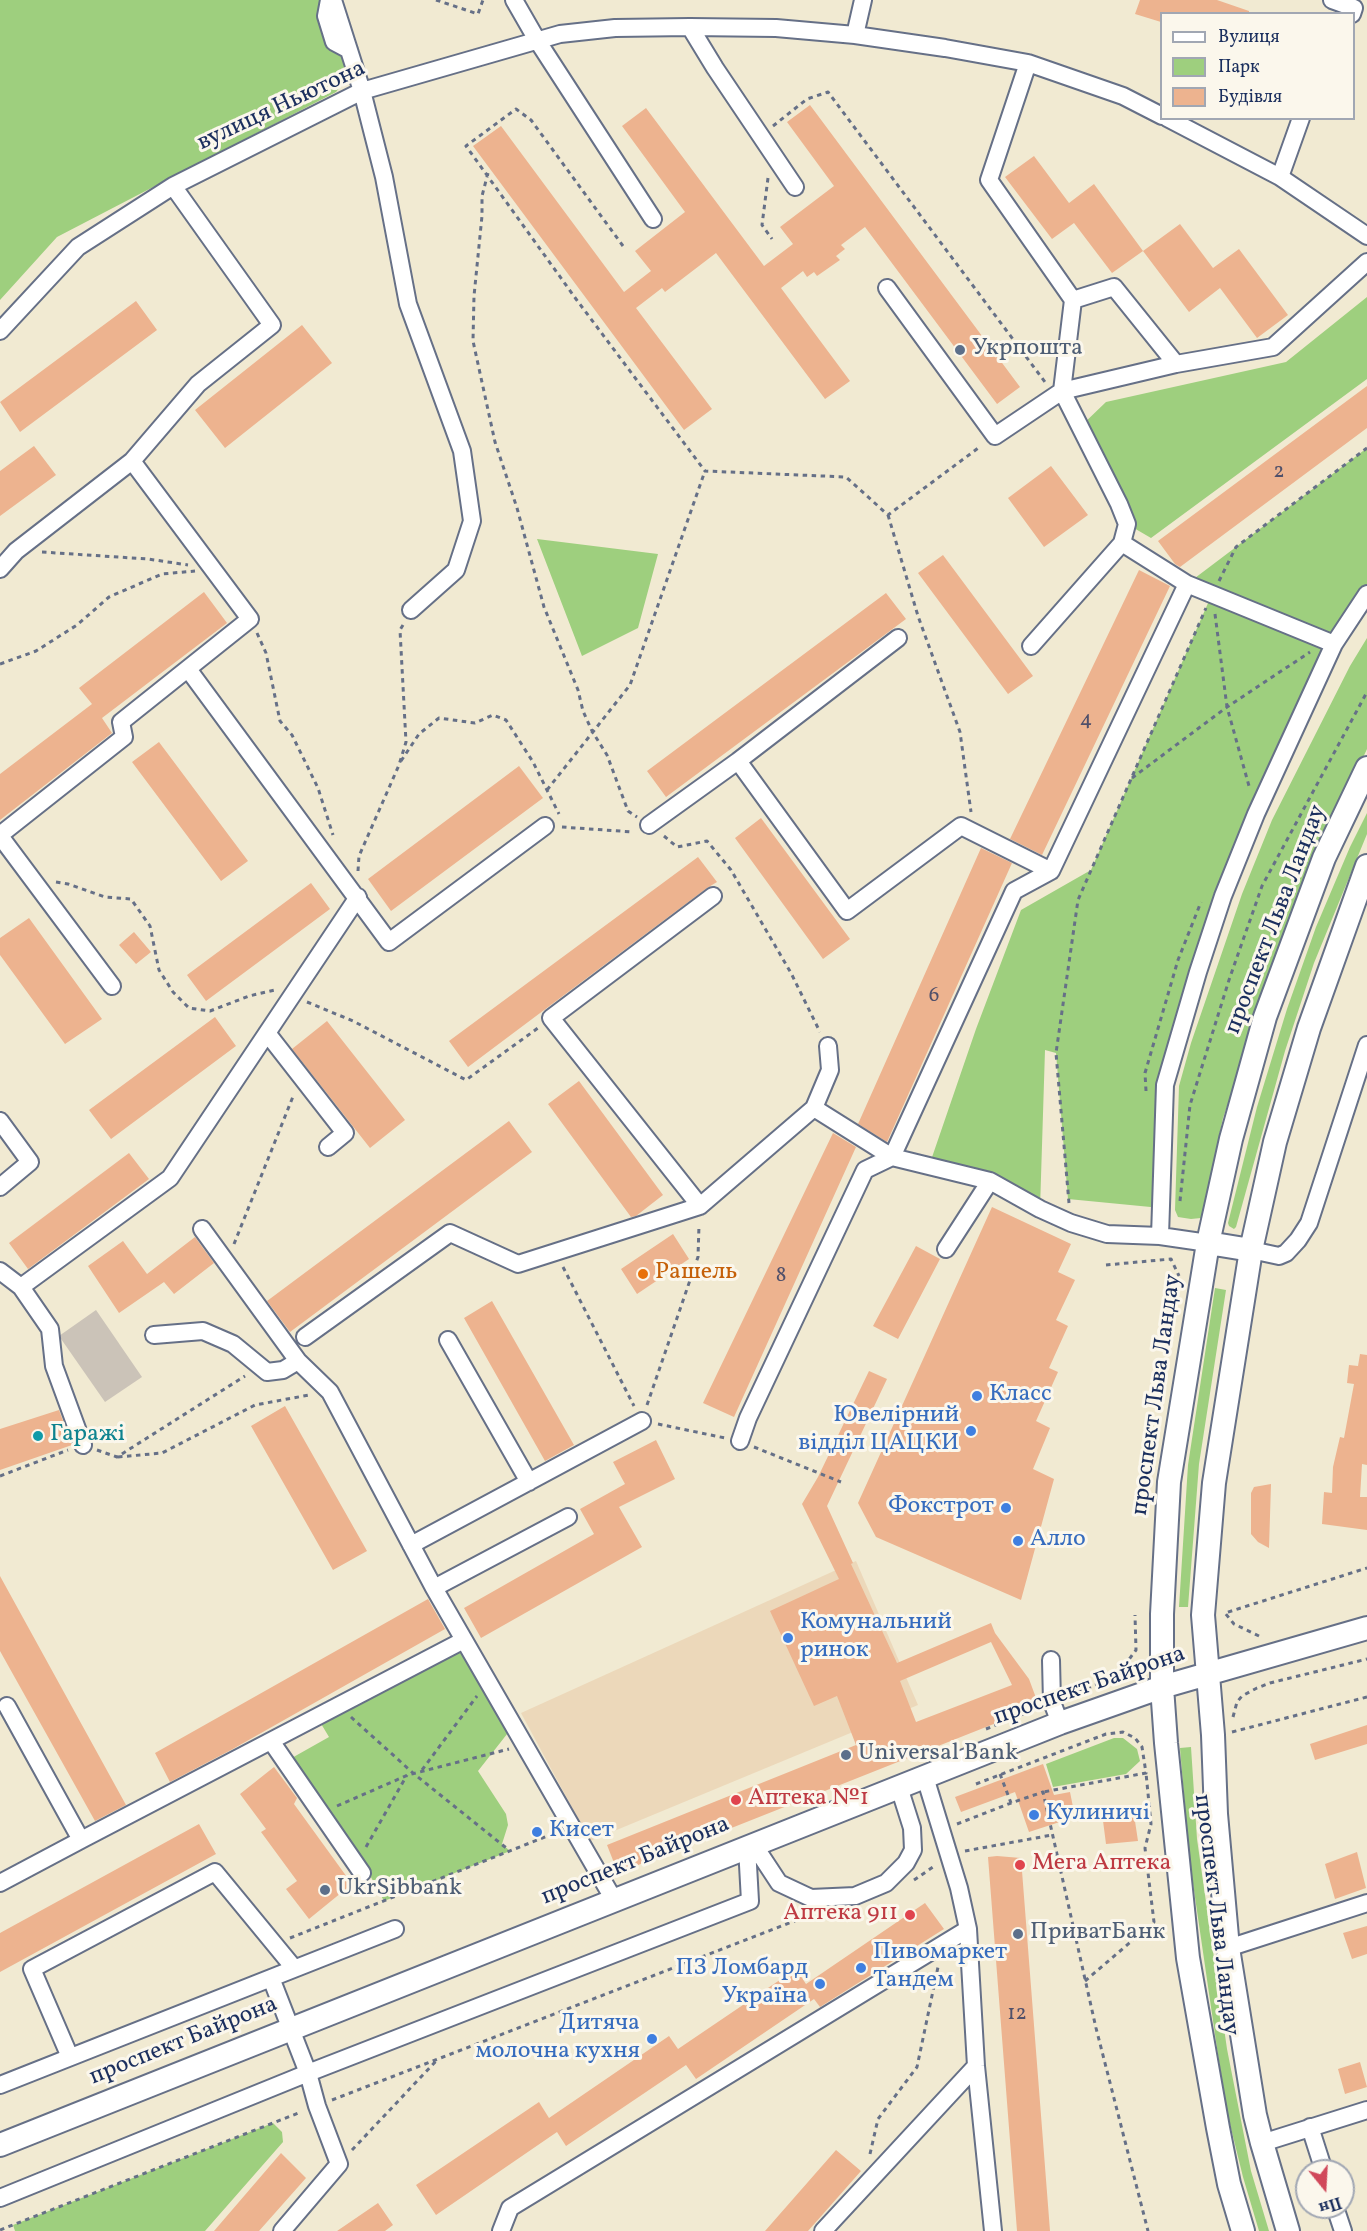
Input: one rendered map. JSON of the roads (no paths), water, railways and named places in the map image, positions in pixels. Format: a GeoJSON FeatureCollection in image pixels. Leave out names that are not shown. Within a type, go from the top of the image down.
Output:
{"type":"FeatureCollection","features":[{"type":"Feature","properties":{"kind":"main road","name":"проспект Льва Ландау"},"geometry":{"type":"LineString","coordinates":[[1243,2231],[1229,2184],[1188,1958],[1162,1688],[1162,1614],[1169,1482],[1208,1242],[1230,1139],[1265,1017],[1324,858],[1367,768]]}},
{"type":"Feature","properties":{"kind":"main road","name":"проспект Льва Ландау"},"geometry":{"type":"LineString","coordinates":[[1288,2231],[1262,2143],[1228,1948],[1216,1814],[1213,1735],[1203,1615],[1214,1483],[1251,1250],[1275,1142],[1309,1028],[1367,866]]}},
{"type":"Feature","properties":{"kind":"main road"},"geometry":{"type":"LineString","coordinates":[[1208,1242],[1251,1250]]}},
{"type":"Feature","properties":{"kind":"main road","name":"проспект Байрона"},"geometry":{"type":"LineString","coordinates":[[0,2145],[1060,1722],[1162,1688],[1367,1628]]}},
{"type":"Feature","properties":{"kind":"street"},"geometry":{"type":"LineString","coordinates":[[331,0],[362,91],[384,177],[408,304],[462,451],[472,521],[456,570],[411,610]]}},
{"type":"Feature","properties":{"kind":"street"},"geometry":{"type":"LineString","coordinates":[[513,0],[653,219]]}},
{"type":"Feature","properties":{"kind":"street"},"geometry":{"type":"LineString","coordinates":[[855,35],[863,0]]}},
{"type":"Feature","properties":{"kind":"street"},"geometry":{"type":"LineString","coordinates":[[1332,0],[1358,11]]}},
{"type":"Feature","properties":{"kind":"street"},"geometry":{"type":"LineString","coordinates":[[690,27],[795,187]]}},
{"type":"Feature","properties":{"kind":"street","name":"вулиця Ньютона"},"geometry":{"type":"LineString","coordinates":[[0,331],[78,247],[173,186],[362,91],[560,34],[615,28],[690,27],[776,28],[855,35],[1028,63],[1123,96],[1160,115]]}},
{"type":"Feature","properties":{"kind":"street"},"geometry":{"type":"LineString","coordinates":[[1028,63],[989,180],[1073,300],[1058,393],[1119,504],[1127,524],[1122,543],[1031,646]]}},
{"type":"Feature","properties":{"kind":"street"},"geometry":{"type":"LineString","coordinates":[[1171,120],[1280,177],[1367,236]]}},
{"type":"Feature","properties":{"kind":"street"},"geometry":{"type":"LineString","coordinates":[[1280,177],[1300,120]]}},
{"type":"Feature","properties":{"kind":"street"},"geometry":{"type":"LineString","coordinates":[[0,569],[16,551],[132,461],[198,384],[272,325],[173,186]]}},
{"type":"Feature","properties":{"kind":"street"},"geometry":{"type":"LineString","coordinates":[[887,288],[995,436],[1058,393],[1176,364],[1273,347],[1367,262]]}},
{"type":"Feature","properties":{"kind":"street"},"geometry":{"type":"LineString","coordinates":[[1073,300],[1114,287],[1176,364]]}},
{"type":"Feature","properties":{"kind":"street"},"geometry":{"type":"LineString","coordinates":[[112,986],[0,836],[124,737],[121,722],[250,619],[132,461]]}},
{"type":"Feature","properties":{"kind":"street"},"geometry":{"type":"LineString","coordinates":[[1122,543],[1187,584],[1330,642]]}},
{"type":"Feature","properties":{"kind":"street"},"geometry":{"type":"LineString","coordinates":[[740,1441],[753,1407],[865,1170],[892,1156],[1014,891],[1051,871],[1187,584]]}},
{"type":"Feature","properties":{"kind":"street"},"geometry":{"type":"LineString","coordinates":[[1160,1236],[1165,1085],[1194,984],[1223,896],[1330,642],[1367,594]]}},
{"type":"Feature","properties":{"kind":"street"},"geometry":{"type":"LineString","coordinates":[[649,825],[738,761],[898,638]]}},
{"type":"Feature","properties":{"kind":"street"},"geometry":{"type":"LineString","coordinates":[[188,669],[389,942],[545,826]]}},
{"type":"Feature","properties":{"kind":"street"},"geometry":{"type":"LineString","coordinates":[[738,761],[847,911],[961,826],[1051,871]]}},
{"type":"Feature","properties":{"kind":"street"},"geometry":{"type":"LineString","coordinates":[[700,1206],[551,1018],[713,896]]}},
{"type":"Feature","properties":{"kind":"street"},"geometry":{"type":"LineString","coordinates":[[21,1287],[170,1178],[358,897]]}},
{"type":"Feature","properties":{"kind":"street"},"geometry":{"type":"LineString","coordinates":[[267,1033],[345,1133],[328,1147]]}},
{"type":"Feature","properties":{"kind":"street"},"geometry":{"type":"LineString","coordinates":[[1251,1250],[1279,1256],[1286,1253],[1309,1223],[1367,1045]]}},
{"type":"Feature","properties":{"kind":"street"},"geometry":{"type":"LineString","coordinates":[[305,1337],[450,1233],[518,1264],[700,1206],[814,1108],[830,1070],[828,1046]]}},
{"type":"Feature","properties":{"kind":"street"},"geometry":{"type":"LineString","coordinates":[[814,1108],[892,1156],[990,1181],[1040,1209],[1071,1223],[1107,1234],[1160,1236],[1208,1242]]}},
{"type":"Feature","properties":{"kind":"street"},"geometry":{"type":"LineString","coordinates":[[0,1120],[30,1162],[0,1187]]}},
{"type":"Feature","properties":{"kind":"street"},"geometry":{"type":"LineString","coordinates":[[946,1249],[990,1181]]}},
{"type":"Feature","properties":{"kind":"street"},"geometry":{"type":"LineString","coordinates":[[202,1229],[298,1361],[330,1392],[434,1588],[614,1900]]}},
{"type":"Feature","properties":{"kind":"street"},"geometry":{"type":"LineString","coordinates":[[0,1271],[21,1287],[50,1329],[54,1366],[83,1444]]}},
{"type":"Feature","properties":{"kind":"street"},"geometry":{"type":"LineString","coordinates":[[154,1335],[203,1331],[233,1344],[267,1371],[283,1371],[298,1361]]}},
{"type":"Feature","properties":{"kind":"street"},"geometry":{"type":"LineString","coordinates":[[448,1340],[529,1482]]}},
{"type":"Feature","properties":{"kind":"street"},"geometry":{"type":"LineString","coordinates":[[411,1545],[642,1421]]}},
{"type":"Feature","properties":{"kind":"street"},"geometry":{"type":"LineString","coordinates":[[434,1588],[568,1517]]}},
{"type":"Feature","properties":{"kind":"street"},"geometry":{"type":"LineString","coordinates":[[0,1883],[464,1640]]}},
{"type":"Feature","properties":{"kind":"street"},"geometry":{"type":"LineString","coordinates":[[1051,1660],[1052,1702],[1060,1722]]}},
{"type":"Feature","properties":{"kind":"street"},"geometry":{"type":"LineString","coordinates":[[2,1703],[81,1840]]}},
{"type":"Feature","properties":{"kind":"street"},"geometry":{"type":"LineString","coordinates":[[271,1741],[359,1869]]}},
{"type":"Feature","properties":{"kind":"street"},"geometry":{"type":"LineString","coordinates":[[925,1777],[969,1929],[976,2066],[993,2231]]}},
{"type":"Feature","properties":{"kind":"street"},"geometry":{"type":"LineString","coordinates":[[751,1846],[779,1883],[811,1898],[855,1896],[886,1883],[906,1863],[913,1850],[912,1828],[899,1787]]}},
{"type":"Feature","properties":{"kind":"street"},"geometry":{"type":"LineString","coordinates":[[0,2198],[308,2073],[750,1901],[751,1846]]}},
{"type":"Feature","properties":{"kind":"street"},"geometry":{"type":"LineString","coordinates":[[70,2057],[32,1969],[215,1872],[294,1968]]}},
{"type":"Feature","properties":{"kind":"street"},"geometry":{"type":"LineString","coordinates":[[1228,1948],[1367,1903]]}},
{"type":"Feature","properties":{"kind":"street"},"geometry":{"type":"LineString","coordinates":[[0,2085],[395,1929]]}},
{"type":"Feature","properties":{"kind":"street"},"geometry":{"type":"LineString","coordinates":[[501,2231],[510,2208],[969,1929]]}},
{"type":"Feature","properties":{"kind":"street"},"geometry":{"type":"LineString","coordinates":[[271,1978],[308,2073],[316,2106],[339,2164],[282,2231]]}},
{"type":"Feature","properties":{"kind":"street"},"geometry":{"type":"LineString","coordinates":[[823,2231],[976,2066]]}},
{"type":"Feature","properties":{"kind":"street"},"geometry":{"type":"LineString","coordinates":[[1262,2143],[1367,2110]]}},
{"type":"Feature","properties":{"kind":"street"},"geometry":{"type":"LineString","coordinates":[[1310,2127],[1320,2159]]}},
{"type":"Feature","properties":{"kind":"place","name":"Укрпошта"},"geometry":{"type":"Point","coordinates":[960,350]}},
{"type":"Feature","properties":{"kind":"place","name":"Рашель"},"geometry":{"type":"Point","coordinates":[643,1274]}},
{"type":"Feature","properties":{"kind":"place","name":"Класс"},"geometry":{"type":"Point","coordinates":[977,1396]}},
{"type":"Feature","properties":{"kind":"place","name":"Ювелірний відділ ЦАЦКИ"},"geometry":{"type":"Point","coordinates":[971,1431]}},
{"type":"Feature","properties":{"kind":"place","name":"Гаражі"},"geometry":{"type":"Point","coordinates":[38,1436]}},
{"type":"Feature","properties":{"kind":"place","name":"Фокстрот"},"geometry":{"type":"Point","coordinates":[1006,1508]}},
{"type":"Feature","properties":{"kind":"place","name":"Алло"},"geometry":{"type":"Point","coordinates":[1018,1541]}},
{"type":"Feature","properties":{"kind":"place","name":"Комунальний ринок"},"geometry":{"type":"Point","coordinates":[788,1638]}},
{"type":"Feature","properties":{"kind":"place","name":"Universal Bank"},"geometry":{"type":"Point","coordinates":[846,1755]}},
{"type":"Feature","properties":{"kind":"place","name":"Аптека №1"},"geometry":{"type":"Point","coordinates":[736,1800]}},
{"type":"Feature","properties":{"kind":"place","name":"Кулиничі"},"geometry":{"type":"Point","coordinates":[1034,1815]}},
{"type":"Feature","properties":{"kind":"place","name":"Кисет"},"geometry":{"type":"Point","coordinates":[537,1832]}},
{"type":"Feature","properties":{"kind":"place","name":"Мега Аптека"},"geometry":{"type":"Point","coordinates":[1020,1865]}},
{"type":"Feature","properties":{"kind":"place","name":"UkrSibbank"},"geometry":{"type":"Point","coordinates":[325,1890]}},
{"type":"Feature","properties":{"kind":"place","name":"Аптека 911"},"geometry":{"type":"Point","coordinates":[910,1915]}},
{"type":"Feature","properties":{"kind":"place","name":"ПриватБанк"},"geometry":{"type":"Point","coordinates":[1018,1934]}},
{"type":"Feature","properties":{"kind":"place","name":"Пивомаркет Тандем"},"geometry":{"type":"Point","coordinates":[861,1968]}},
{"type":"Feature","properties":{"kind":"place","name":"ПЗ Ломбард Україна"},"geometry":{"type":"Point","coordinates":[820,1984]}},
{"type":"Feature","properties":{"kind":"place","name":"Дитяча молочна кухня"},"geometry":{"type":"Point","coordinates":[652,2039]}}]}
